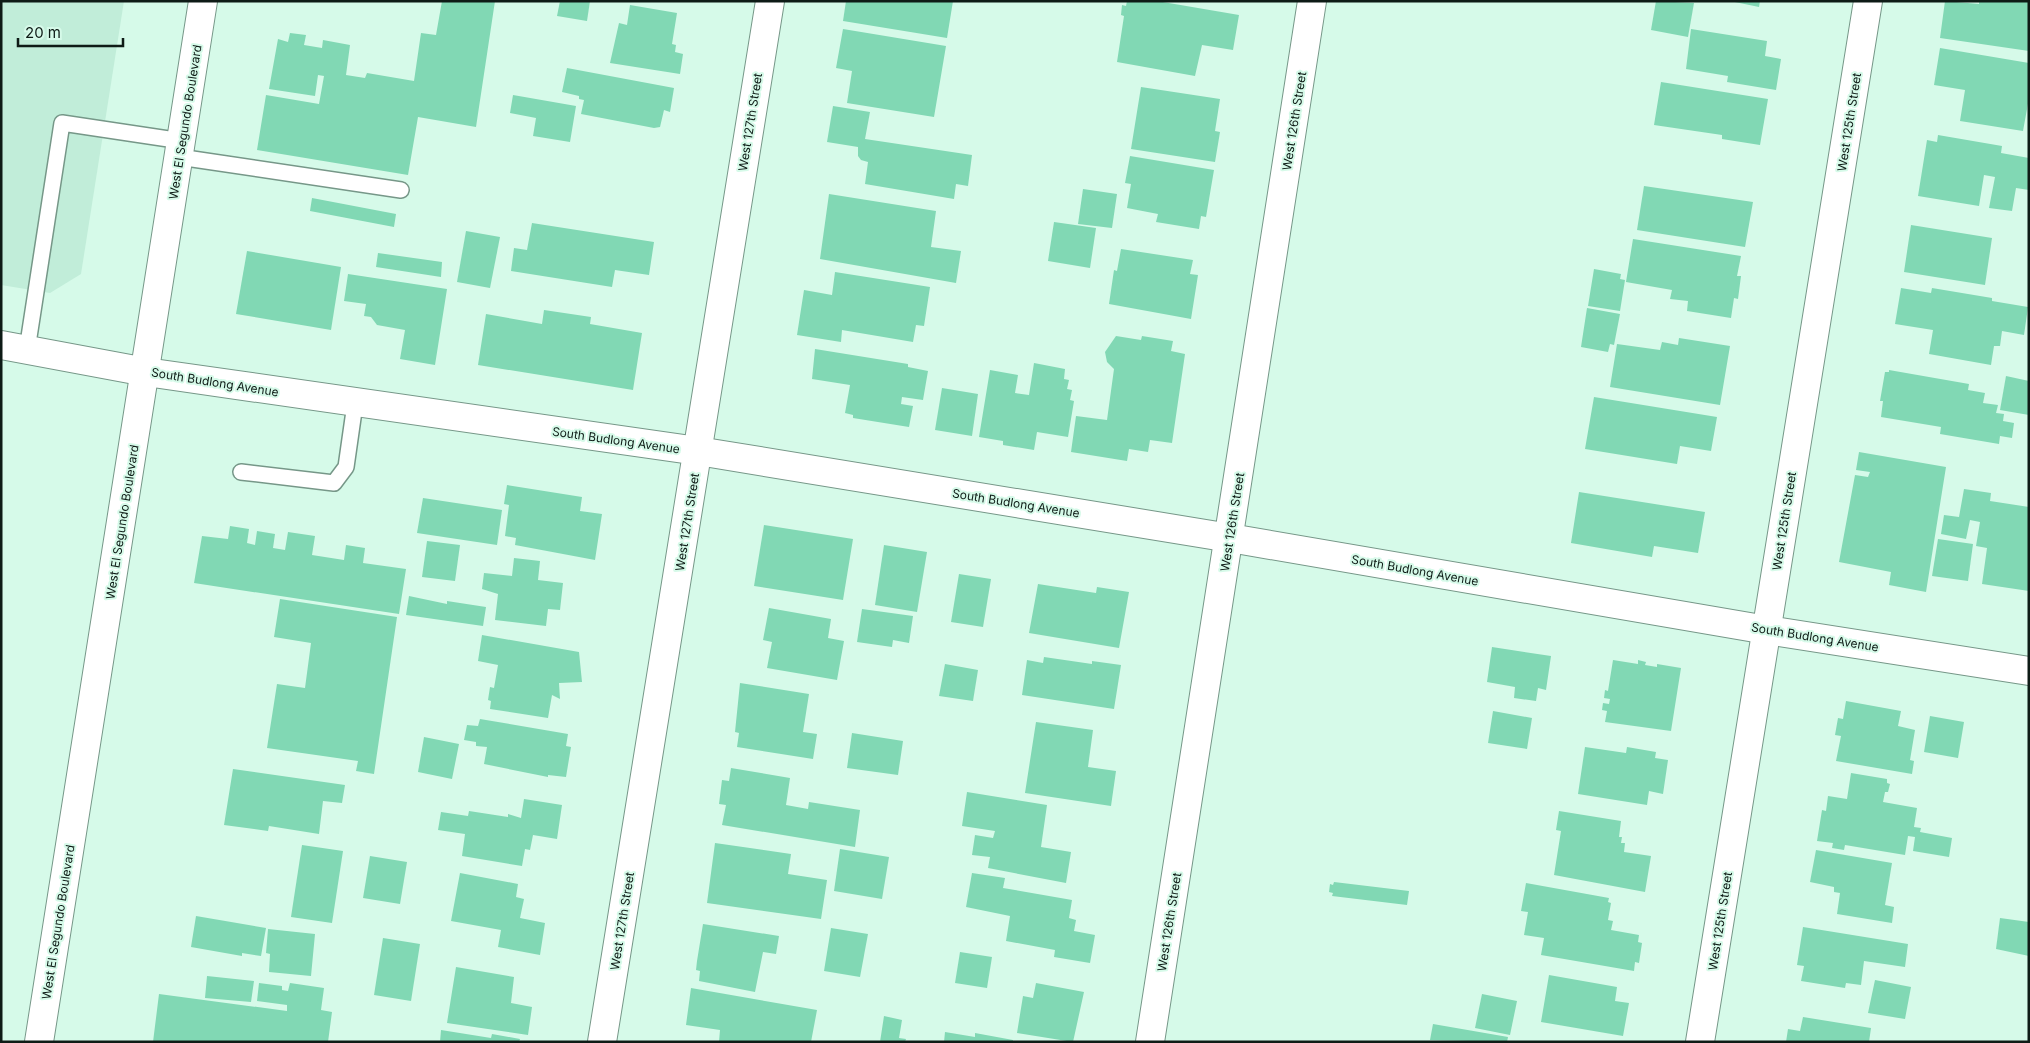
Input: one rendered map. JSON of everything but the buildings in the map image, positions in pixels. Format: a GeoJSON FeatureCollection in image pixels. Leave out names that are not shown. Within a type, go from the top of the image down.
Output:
{"type":"FeatureCollection","features":[{"type":"Feature","properties":{"kind":"street","name":"West El Segundo Boulevard"},"geometry":{"type":"LineString","coordinates":[[39,1042],[203,1]]}},
{"type":"Feature","properties":{"kind":"street","name":"West 127th Street"},"geometry":{"type":"LineString","coordinates":[[602,1042],[770,1]]}},
{"type":"Feature","properties":{"kind":"street","name":"West 126th Street"},"geometry":{"type":"LineString","coordinates":[[1150,1042],[1230,538],[1312,1]]}},
{"type":"Feature","properties":{"kind":"street","name":"West 125th Street"},"geometry":{"type":"LineString","coordinates":[[1700,1042],[1868,1]]}},
{"type":"Feature","properties":{"kind":"street","name":"South Budlong Avenue"},"geometry":{"type":"LineString","coordinates":[[14,348],[146,372],[355,404],[698,451],[1230,538],[1766,630],[2029,671]]}},
{"type":"Feature","properties":{"kind":"lane"},"geometry":{"type":"LineString","coordinates":[[14,348],[62,123],[180,149],[401,190]]}},
{"type":"Feature","properties":{"kind":"lane"},"geometry":{"type":"LineString","coordinates":[[241,472],[334,483],[346,467],[355,404]]}},
{"type":"Feature","properties":{"kind":"shaded area"},"geometry":{"type":"Polygon","coordinates":[[[1,1],[124,1],[81,274],[50,293],[1,285],[1,1]]]}}]}
